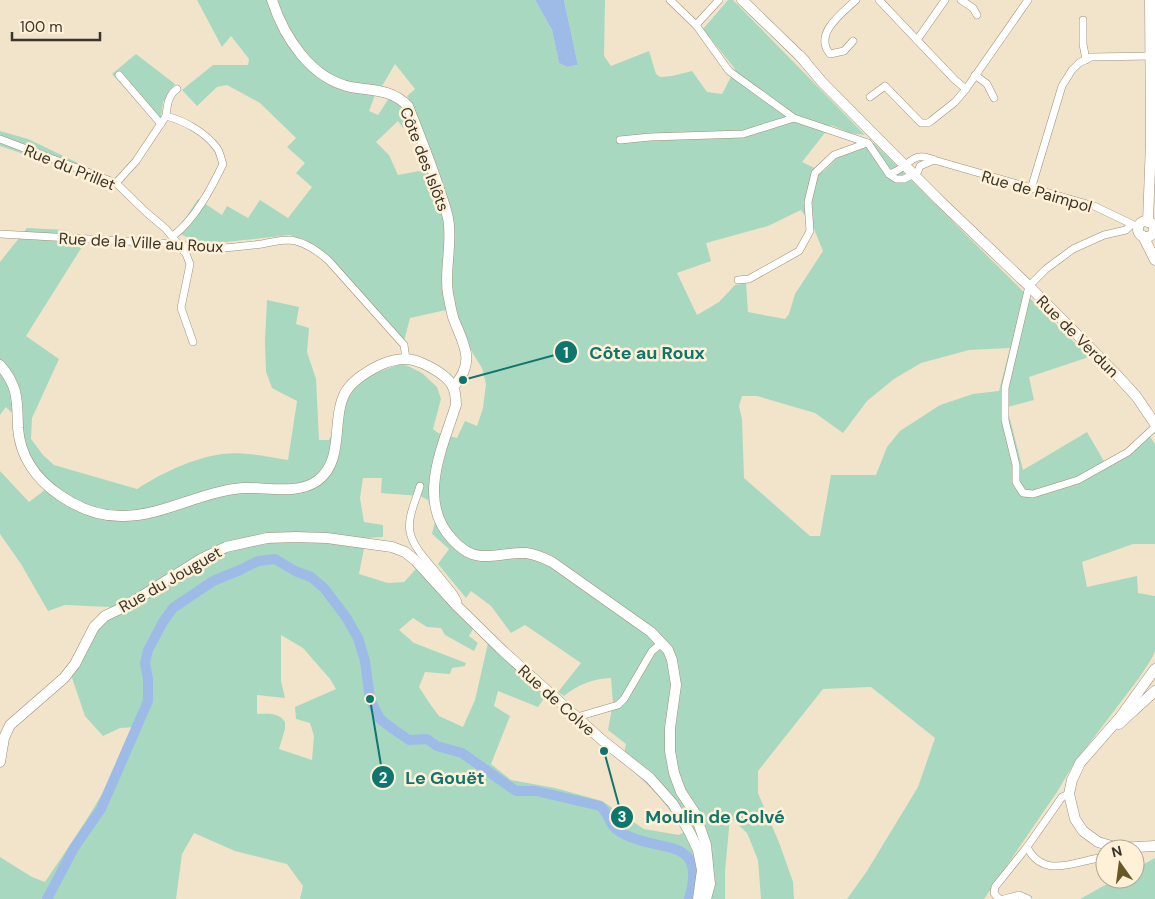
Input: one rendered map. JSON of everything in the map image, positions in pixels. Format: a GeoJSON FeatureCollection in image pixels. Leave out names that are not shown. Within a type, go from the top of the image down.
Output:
{"type":"FeatureCollection","features":[{"type":"Feature","properties":{"kind":"main road","name":"Côte des Islôts"},"geometry":{"type":"LineString","coordinates":[[272,0],[285,30],[307,61],[313,66],[339,84],[380,90],[399,97],[408,106],[448,218],[446,270],[448,291],[453,319],[463,339],[467,353],[462,378],[454,386]]}},
{"type":"Feature","properties":{"kind":"main road"},"geometry":{"type":"LineString","coordinates":[[742,0],[830,84],[916,172]]}},
{"type":"Feature","properties":{"kind":"main road"},"geometry":{"type":"LineString","coordinates":[[1150,0],[1151,142],[1145,229],[1154,257]]}},
{"type":"Feature","properties":{"kind":"main road","name":"Rue de Verdun"},"geometry":{"type":"LineString","coordinates":[[916,172],[952,213],[1029,286],[1114,372],[1136,396],[1155,425]]}},
{"type":"Feature","properties":{"kind":"main road"},"geometry":{"type":"LineString","coordinates":[[0,365],[11,380],[16,393],[19,407],[20,442],[36,476],[61,496],[90,511],[126,516],[162,509],[215,492],[243,488],[292,488],[316,482],[325,474],[331,463],[337,435],[339,409],[345,393],[351,384],[378,366],[393,360],[406,359],[422,362],[440,373],[454,386],[456,394],[456,405],[435,472],[434,489],[440,519],[447,534],[459,546],[479,556],[527,553],[540,556],[552,562],[651,632],[662,643],[672,660],[676,685],[670,728],[670,751],[674,773],[681,792],[695,813],[706,845],[710,884],[706,899]]}},
{"type":"Feature","properties":{"kind":"main road","name":"Rue du Jouguet"},"geometry":{"type":"LineString","coordinates":[[0,762],[4,738],[10,725],[64,678],[75,664],[94,627],[105,616],[126,606],[201,560],[226,547],[267,538],[295,537],[327,538],[392,547],[405,552],[415,560],[456,605]]}},
{"type":"Feature","properties":{"kind":"main road","name":"Rue de Colve"},"geometry":{"type":"LineString","coordinates":[[456,605],[504,652],[602,740],[650,778],[673,804],[698,850],[702,870],[698,899]]}},
{"type":"Feature","properties":{"kind":"main road"},"geometry":{"type":"LineString","coordinates":[[1095,839],[1083,830],[1073,815],[1069,794],[1072,780],[1080,764],[1138,694],[1155,669]]}},
{"type":"Feature","properties":{"kind":"main road"},"geometry":{"type":"LineString","coordinates":[[1103,738],[1155,691]]}},
{"type":"Feature","properties":{"kind":"street"},"geometry":{"type":"LineString","coordinates":[[670,0],[696,25],[729,71],[794,118],[868,143],[889,174],[896,179],[904,179],[916,172],[920,166],[934,160]]}},
{"type":"Feature","properties":{"kind":"street"},"geometry":{"type":"LineString","coordinates":[[696,25],[719,0]]}},
{"type":"Feature","properties":{"kind":"street"},"geometry":{"type":"LineString","coordinates":[[853,41],[844,51],[830,54],[825,44],[825,34],[828,28],[856,0]]}},
{"type":"Feature","properties":{"kind":"street"},"geometry":{"type":"LineString","coordinates":[[880,0],[955,80],[966,88]]}},
{"type":"Feature","properties":{"kind":"street"},"geometry":{"type":"LineString","coordinates":[[917,40],[945,0]]}},
{"type":"Feature","properties":{"kind":"street"},"geometry":{"type":"LineString","coordinates":[[961,0],[972,8],[977,15]]}},
{"type":"Feature","properties":{"kind":"street"},"geometry":{"type":"LineString","coordinates":[[870,97],[885,86],[921,123],[928,123],[955,102],[1028,0]]}},
{"type":"Feature","properties":{"kind":"street"},"geometry":{"type":"LineString","coordinates":[[1083,20],[1083,44],[1086,60]]}},
{"type":"Feature","properties":{"kind":"street"},"geometry":{"type":"LineString","coordinates":[[1031,189],[1062,86],[1072,70],[1091,57],[1151,56]]}},
{"type":"Feature","properties":{"kind":"street"},"geometry":{"type":"LineString","coordinates":[[119,75],[161,124]]}},
{"type":"Feature","properties":{"kind":"street"},"geometry":{"type":"LineString","coordinates":[[975,75],[987,84],[994,98]]}},
{"type":"Feature","properties":{"kind":"street"},"geometry":{"type":"LineString","coordinates":[[116,183],[136,161],[161,124],[166,116],[172,92],[177,89]]}},
{"type":"Feature","properties":{"kind":"street"},"geometry":{"type":"LineString","coordinates":[[166,116],[176,118],[199,130],[218,149],[223,164],[216,179],[185,227],[173,236]]}},
{"type":"Feature","properties":{"kind":"street"},"geometry":{"type":"LineString","coordinates":[[620,140],[650,137],[743,134],[794,118]]}},
{"type":"Feature","properties":{"kind":"street","name":"Rue du Prillet"},"geometry":{"type":"LineString","coordinates":[[0,139],[116,183],[173,236],[186,254],[190,264],[181,308],[194,342]]}},
{"type":"Feature","properties":{"kind":"street"},"geometry":{"type":"LineString","coordinates":[[738,280],[749,279],[800,251],[810,231],[808,202],[815,173],[834,156],[868,143]]}},
{"type":"Feature","properties":{"kind":"street","name":"Rue de Paimpol"},"geometry":{"type":"LineString","coordinates":[[908,164],[916,157],[924,155],[934,160],[1094,206],[1145,229]]}},
{"type":"Feature","properties":{"kind":"street"},"geometry":{"type":"LineString","coordinates":[[889,174],[900,171],[908,164]]}},
{"type":"Feature","properties":{"kind":"street"},"geometry":{"type":"LineString","coordinates":[[1145,229],[1126,230],[1104,235],[1068,252],[1046,269],[1029,286],[1004,388],[1004,420],[1016,465],[1016,482],[1023,493],[1032,494],[1078,480],[1128,452],[1155,425]]}},
{"type":"Feature","properties":{"kind":"street","name":"Rue de la Ville au Roux"},"geometry":{"type":"LineString","coordinates":[[0,234],[178,244],[195,248],[223,248],[290,240],[318,252],[329,261],[404,345],[406,359]]}},
{"type":"Feature","properties":{"kind":"street"},"geometry":{"type":"LineString","coordinates":[[420,486],[410,522],[410,531],[413,540],[429,563],[455,594],[458,602],[456,605]]}},
{"type":"Feature","properties":{"kind":"street"},"geometry":{"type":"LineString","coordinates":[[577,717],[618,706],[652,651],[662,643]]}},
{"type":"Feature","properties":{"kind":"street"},"geometry":{"type":"LineString","coordinates":[[1000,899],[994,893],[995,887],[1027,847],[1062,797],[1069,794]]}},
{"type":"Feature","properties":{"kind":"street"},"geometry":{"type":"LineString","coordinates":[[1027,847],[1031,854],[1047,866],[1058,867],[1095,859]]}},
{"type":"Feature","properties":{"kind":"street"},"geometry":{"type":"LineString","coordinates":[[1004,899],[1019,895],[1028,899]]}},
{"type":"Feature","properties":{"kind":"green space"},"geometry":{"type":"Polygon","coordinates":[[[197,0],[535,0],[552,30],[559,63],[567,67],[578,65],[564,0],[605,0],[604,56],[611,66],[649,51],[656,74],[660,77],[692,71],[707,92],[722,94],[735,69],[703,29],[728,0],[733,0],[865,135],[850,133],[831,125],[802,162],[823,172],[838,157],[874,143],[1089,357],[1029,377],[1034,400],[1007,407],[1023,470],[1087,432],[1105,463],[1131,446],[1147,432],[1155,444],[1155,544],[1133,544],[1082,562],[1087,587],[1137,576],[1138,593],[1155,596],[1155,651],[1139,678],[1073,765],[1057,792],[984,899],[847,899],[867,871],[918,787],[935,738],[871,687],[823,689],[758,771],[758,793],[793,882],[794,899],[761,899],[758,860],[747,833],[730,817],[725,872],[725,899],[300,899],[303,886],[287,864],[235,851],[194,833],[182,854],[176,899],[0,899],[0,857],[32,877],[45,882],[106,787],[136,727],[120,728],[103,736],[85,716],[68,666],[83,637],[110,607],[65,605],[48,611],[21,564],[0,534],[0,471],[29,502],[50,486],[36,469],[28,452],[21,422],[6,407],[0,415],[0,262],[27,228],[67,230],[63,238],[85,242],[26,336],[59,359],[32,418],[31,439],[43,455],[54,465],[137,489],[178,467],[211,456],[239,453],[288,460],[297,401],[272,388],[266,372],[267,300],[299,307],[296,324],[309,328],[307,352],[316,379],[319,440],[329,440],[346,401],[367,376],[400,364],[422,373],[437,387],[441,399],[433,429],[438,433],[457,438],[465,421],[477,426],[483,408],[486,384],[482,368],[472,352],[455,308],[410,318],[404,341],[328,255],[307,241],[290,235],[217,243],[195,241],[176,232],[198,199],[222,215],[227,206],[248,218],[260,200],[288,218],[312,187],[296,173],[305,163],[287,147],[296,138],[260,103],[227,85],[217,87],[197,106],[182,90],[213,65],[248,65],[249,59],[231,36],[222,47],[197,0]],[[395,64],[382,86],[379,85],[369,111],[378,115],[389,98],[398,103],[412,126],[403,128],[398,121],[376,142],[389,155],[398,175],[435,168],[418,118],[407,96],[415,89],[395,64]],[[801,210],[768,226],[706,243],[711,261],[677,273],[697,315],[719,302],[735,285],[746,283],[748,312],[785,319],[789,314],[795,294],[823,251],[814,229],[801,210]],[[1010,348],[969,350],[921,363],[894,379],[867,401],[843,433],[815,413],[757,396],[742,396],[739,406],[742,419],[744,478],[810,536],[820,536],[831,475],[876,475],[887,447],[900,431],[940,405],[973,394],[999,391],[1010,348]],[[363,478],[360,498],[364,522],[383,525],[383,537],[366,538],[359,574],[388,583],[404,582],[416,569],[474,627],[469,636],[478,643],[474,651],[445,635],[441,628],[427,627],[413,618],[399,630],[414,643],[466,663],[465,666],[452,668],[450,674],[425,672],[419,687],[439,716],[463,727],[475,700],[488,643],[545,697],[538,707],[498,691],[494,706],[510,716],[491,764],[511,780],[555,788],[602,801],[644,829],[679,835],[684,832],[656,794],[622,762],[626,744],[608,730],[613,703],[611,678],[586,683],[564,696],[558,692],[581,663],[525,625],[511,633],[491,606],[471,591],[466,598],[438,564],[449,549],[432,534],[435,521],[428,500],[420,496],[381,493],[382,478],[363,478]],[[281,635],[281,681],[285,698],[257,695],[257,714],[276,715],[285,722],[285,729],[279,749],[312,760],[314,736],[310,723],[296,719],[295,707],[336,689],[330,679],[303,648],[281,635]]]}},
{"type":"Feature","properties":{"kind":"green space"},"geometry":{"type":"Polygon","coordinates":[[[136,54],[175,84],[163,102],[161,116],[169,119],[161,128],[112,74],[136,54]]]}},
{"type":"Feature","properties":{"kind":"green space"},"geometry":{"type":"Polygon","coordinates":[[[0,131],[28,139],[103,175],[98,182],[0,146],[0,131]]]}},
{"type":"Feature","properties":{"kind":"green space"},"geometry":{"type":"Polygon","coordinates":[[[1155,858],[1155,899],[1080,899],[1098,889],[1145,889],[1145,864],[1155,858]]]}},
{"type":"Feature","properties":{"kind":"water"},"geometry":{"type":"Polygon","coordinates":[[[535,0],[564,0],[578,65],[567,67],[559,63],[552,30],[535,0]]]}},
{"type":"Feature","properties":{"kind":"waterway"},"geometry":{"type":"LineString","coordinates":[[47,899],[74,848],[101,809],[148,701],[148,679],[145,663],[148,650],[163,622],[173,608],[213,581],[258,561],[275,559],[295,571],[311,577],[324,588],[346,617],[358,638],[365,661],[370,699],[380,719],[409,740],[427,739],[437,746],[462,753],[516,791],[536,791],[600,806],[620,832],[635,839],[676,849],[686,855],[692,864],[693,878],[689,899]]}},
{"type":"Feature","properties":{"kind":"place","name":"Côte au Roux"},"geometry":{"type":"Point","coordinates":[463,380]}},
{"type":"Feature","properties":{"kind":"place","name":"Le Gouët"},"geometry":{"type":"Point","coordinates":[370,699]}},
{"type":"Feature","properties":{"kind":"place","name":"Moulin de Colvé"},"geometry":{"type":"Point","coordinates":[604,751]}}]}
